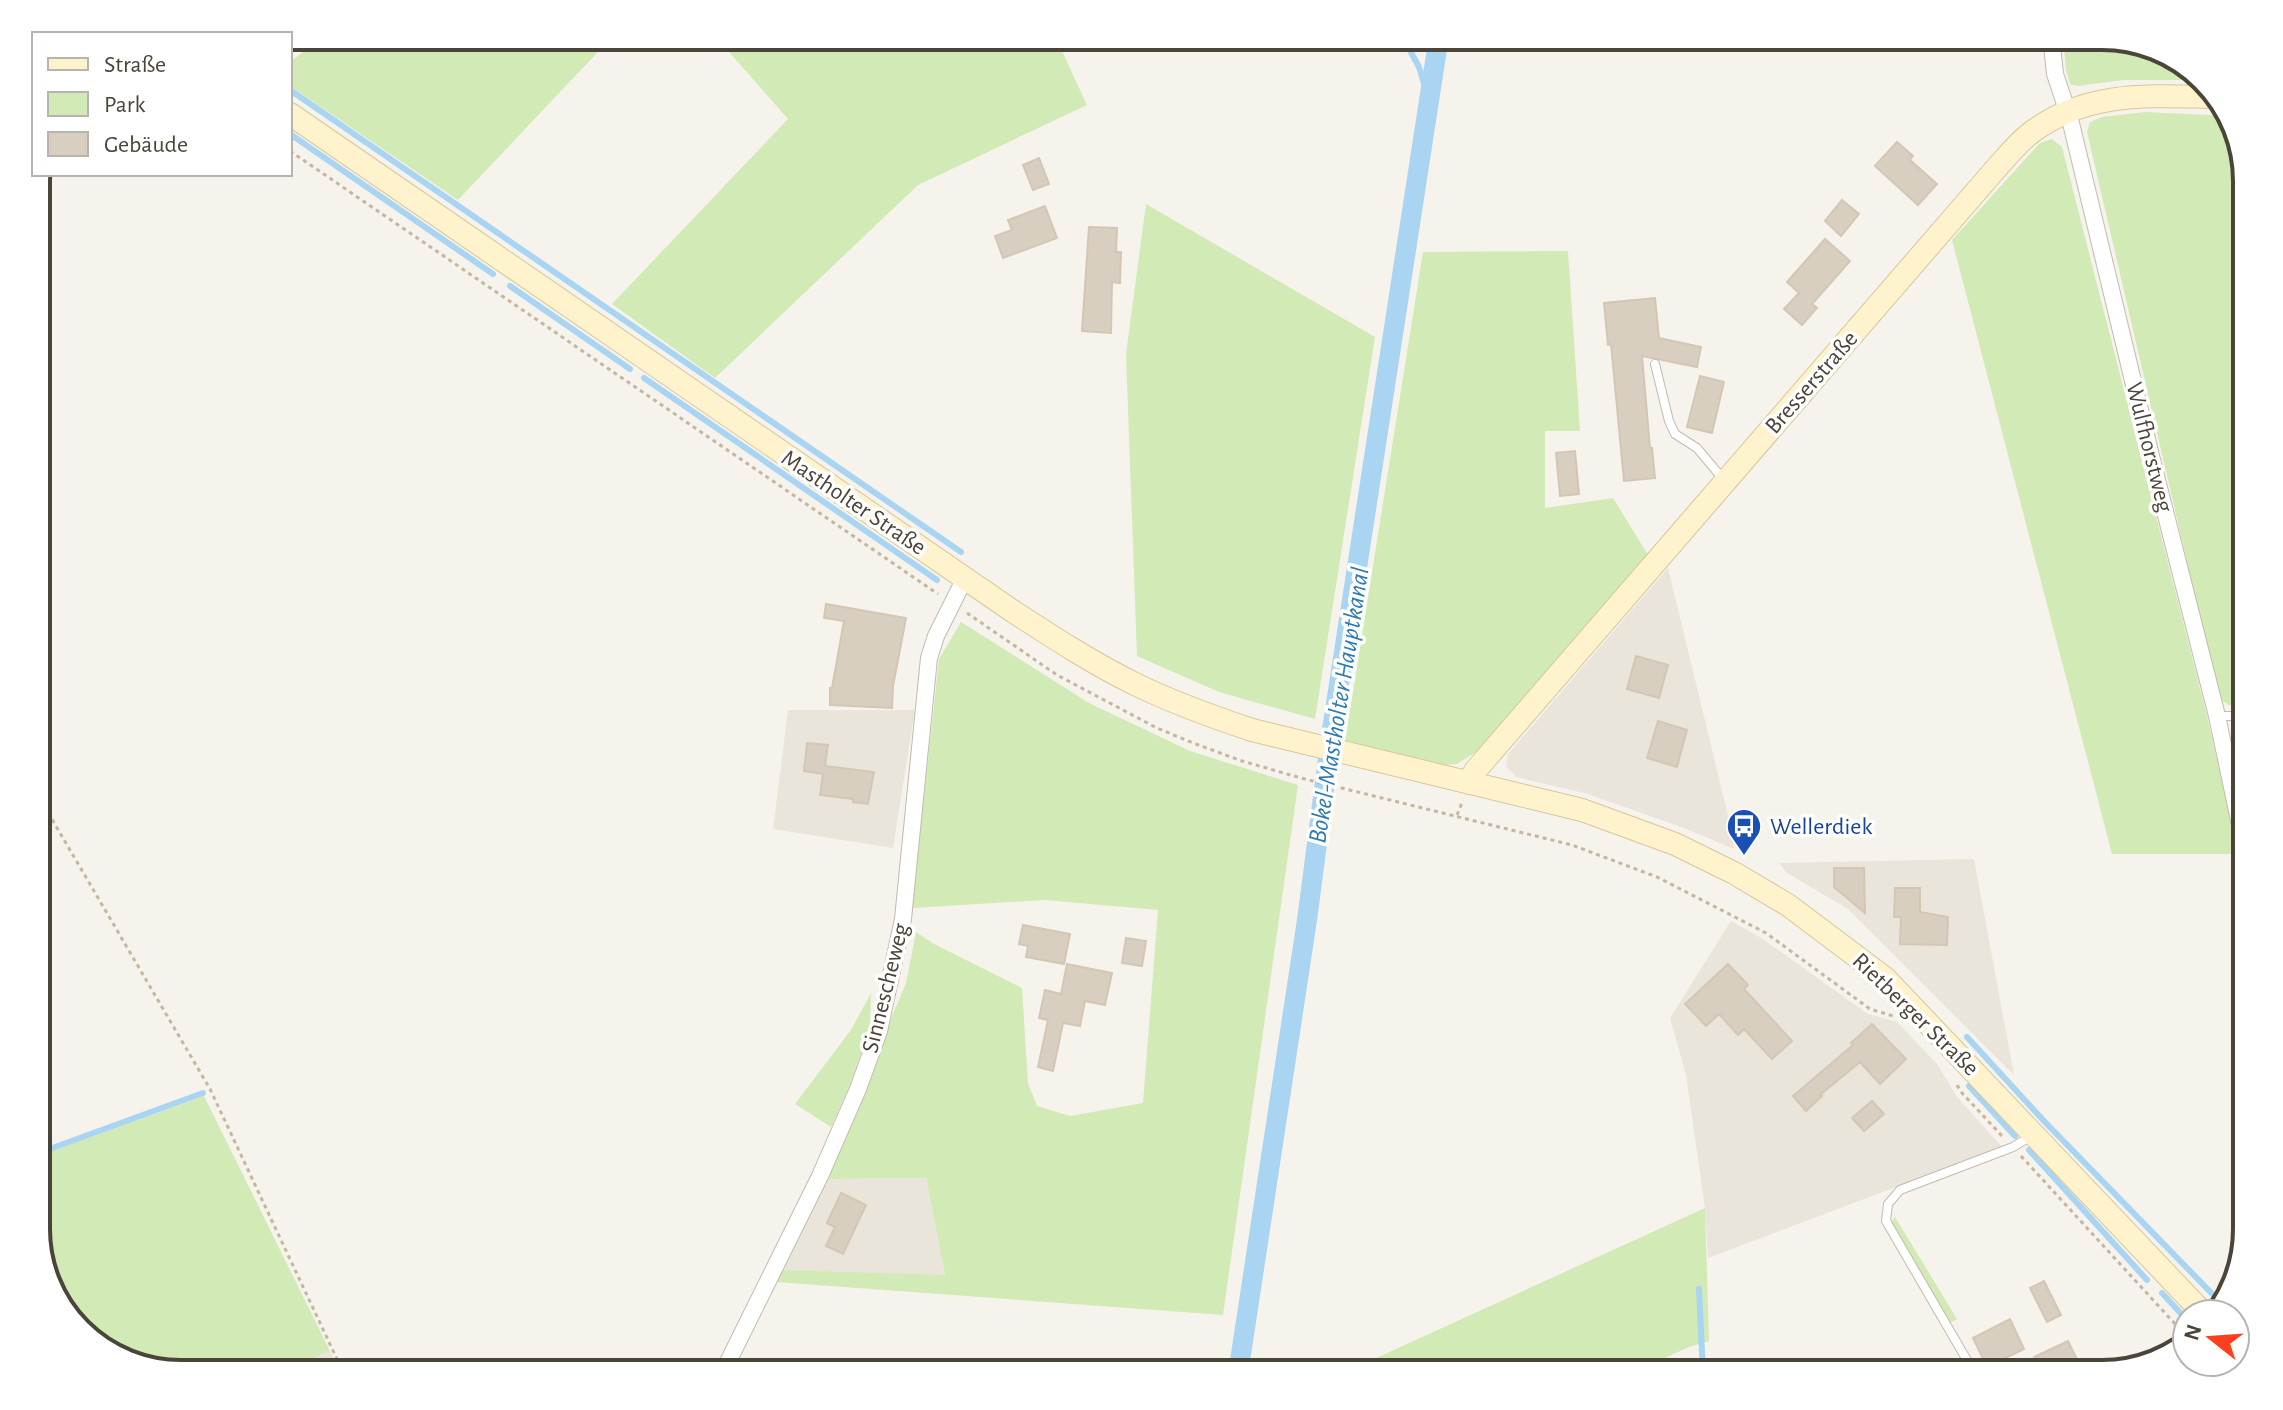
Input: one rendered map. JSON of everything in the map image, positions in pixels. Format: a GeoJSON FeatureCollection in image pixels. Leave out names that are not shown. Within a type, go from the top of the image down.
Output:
{"type":"FeatureCollection","features":[{"type":"Feature","properties":{"kind":"main road","name":"Bresserstraße"},"geometry":{"type":"LineString","coordinates":[[1469,783],[1475,771],[2030,133],[2067,110],[2106,100],[2141,96],[2202,97]]}},
{"type":"Feature","properties":{"kind":"main road","name":"Mastholter Straße"},"geometry":{"type":"LineString","coordinates":[[292,115],[1074,651],[1137,685],[1252,730],[1469,783]]}},
{"type":"Feature","properties":{"kind":"main road","name":"Rietberger Straße"},"geometry":{"type":"LineString","coordinates":[[1469,783],[1582,810],[1675,844],[1734,873],[1788,905],[1885,978],[2189,1298]]}},
{"type":"Feature","properties":{"kind":"street","name":"Wulfhorstweg"},"geometry":{"type":"LineString","coordinates":[[2052,50],[2055,74],[2067,110],[2233,792]]}},
{"type":"Feature","properties":{"kind":"street","name":"Sinnescheweg"},"geometry":{"type":"LineString","coordinates":[[729,1360],[820,1176],[858,1089],[879,1031],[903,919],[929,658],[936,636],[965,578]]}},
{"type":"Feature","properties":{"kind":"lane"},"geometry":{"type":"LineString","coordinates":[[1655,364],[1675,434],[1697,448],[1725,482]]}},
{"type":"Feature","properties":{"kind":"lane"},"geometry":{"type":"LineString","coordinates":[[2217,716],[2233,716]]}},
{"type":"Feature","properties":{"kind":"lane"},"geometry":{"type":"LineString","coordinates":[[1967,1360],[1886,1221],[1888,1204],[1900,1190],[2013,1147],[2035,1134]]}},
{"type":"Feature","properties":{"kind":"path"},"geometry":{"type":"LineString","coordinates":[[292,152],[1057,675],[1157,728],[1242,761],[1572,845],[1657,877],[1766,933],[1870,1009],[1900,1018]]}},
{"type":"Feature","properties":{"kind":"path"},"geometry":{"type":"LineString","coordinates":[[50,816],[210,1089],[337,1360]]}},
{"type":"Feature","properties":{"kind":"path"},"geometry":{"type":"LineString","coordinates":[[1955,1083],[2171,1320]]}},
{"type":"Feature","properties":{"kind":"shaded area"},"geometry":{"type":"Polygon","coordinates":[[[1668,568],[1734,849],[1588,794],[1516,777],[1506,766],[1508,754],[1668,568]]]}},
{"type":"Feature","properties":{"kind":"shaded area"},"geometry":{"type":"Polygon","coordinates":[[[788,710],[915,710],[893,848],[773,829],[788,710]]]}},
{"type":"Feature","properties":{"kind":"shaded area"},"geometry":{"type":"Polygon","coordinates":[[[1974,859],[2014,1075],[1848,909],[1787,873],[1779,863],[1974,859]]]}},
{"type":"Feature","properties":{"kind":"shaded area"},"geometry":{"type":"Polygon","coordinates":[[[1731,921],[1763,939],[1868,1014],[1897,1022],[1937,1064],[1957,1097],[2002,1147],[1708,1258],[1705,1208],[1686,1075],[1670,1018],[1731,921]]]}},
{"type":"Feature","properties":{"kind":"shaded area"},"geometry":{"type":"Polygon","coordinates":[[[926,1178],[945,1276],[782,1270],[824,1179],[926,1178]]]}},
{"type":"Feature","properties":{"kind":"shaded area"},"geometry":{"type":"Polygon","coordinates":[[[330,1351],[334,1360],[308,1360],[330,1351]]]}},
{"type":"Feature","properties":{"kind":"green space"},"geometry":{"type":"Polygon","coordinates":[[[306,50],[600,50],[458,200],[292,87],[292,60],[306,50]]]}},
{"type":"Feature","properties":{"kind":"green space"},"geometry":{"type":"Polygon","coordinates":[[[727,50],[1061,50],[1087,105],[918,185],[715,378],[612,304],[788,119],[727,50]]]}},
{"type":"Feature","properties":{"kind":"green space"},"geometry":{"type":"Polygon","coordinates":[[[2064,50],[2119,51],[2152,60],[2186,80],[2123,80],[2078,86],[2070,84],[2064,50]]]}},
{"type":"Feature","properties":{"kind":"green space"},"geometry":{"type":"Polygon","coordinates":[[[2145,112],[2215,115],[2230,155],[2233,172],[2233,705],[2219,699],[2087,132],[2090,122],[2102,117],[2145,112]]]}},
{"type":"Feature","properties":{"kind":"green space"},"geometry":{"type":"Polygon","coordinates":[[[2052,139],[2062,147],[2207,716],[2233,828],[2233,854],[2112,854],[1952,240],[2040,143],[2052,139]]]}},
{"type":"Feature","properties":{"kind":"green space"},"geometry":{"type":"Polygon","coordinates":[[[1146,204],[1375,337],[1315,719],[1219,692],[1137,656],[1126,354],[1146,204]]]}},
{"type":"Feature","properties":{"kind":"green space"},"geometry":{"type":"Polygon","coordinates":[[[1568,251],[1580,431],[1545,431],[1545,508],[1613,498],[1648,555],[1482,748],[1457,764],[1435,766],[1345,742],[1423,252],[1568,251]]]}},
{"type":"Feature","properties":{"kind":"green space"},"geometry":{"type":"Polygon","coordinates":[[[961,622],[1089,703],[1190,751],[1298,785],[1223,1315],[776,1282],[782,1270],[945,1275],[926,1178],[824,1179],[906,983],[916,932],[1022,988],[1028,1083],[1037,1106],[1070,1116],[1143,1103],[1158,910],[1045,900],[912,908],[939,659],[961,622]]]}},
{"type":"Feature","properties":{"kind":"green space"},"geometry":{"type":"Polygon","coordinates":[[[871,993],[870,1028],[831,1127],[795,1104],[851,1030],[871,993]]]}},
{"type":"Feature","properties":{"kind":"green space"},"geometry":{"type":"Polygon","coordinates":[[[204,1096],[330,1351],[308,1360],[181,1360],[147,1356],[115,1342],[95,1327],[72,1302],[57,1271],[50,1238],[50,1152],[204,1096]]]}},
{"type":"Feature","properties":{"kind":"green space"},"geometry":{"type":"Polygon","coordinates":[[[1705,1208],[1709,1341],[1661,1360],[1372,1360],[1705,1208]]]}},
{"type":"Feature","properties":{"kind":"green space"},"geometry":{"type":"Polygon","coordinates":[[[1895,1217],[1957,1319],[1948,1324],[1891,1222],[1895,1217]]]}},
{"type":"Feature","properties":{"kind":"building"},"geometry":{"type":"Polygon","coordinates":[[[1897,142],[1913,156],[1910,160],[1937,184],[1918,205],[1875,166],[1897,142]]]}},
{"type":"Feature","properties":{"kind":"building"},"geometry":{"type":"Polygon","coordinates":[[[1039,158],[1049,184],[1033,190],[1023,165],[1039,158]]]}},
{"type":"Feature","properties":{"kind":"building"},"geometry":{"type":"Polygon","coordinates":[[[1842,200],[1859,214],[1841,236],[1825,221],[1842,200]]]}},
{"type":"Feature","properties":{"kind":"building"},"geometry":{"type":"Polygon","coordinates":[[[1045,206],[1057,238],[1003,258],[995,236],[1012,230],[1008,220],[1045,206]]]}},
{"type":"Feature","properties":{"kind":"building"},"geometry":{"type":"Polygon","coordinates":[[[1089,227],[1117,228],[1116,252],[1121,252],[1120,283],[1112,282],[1111,333],[1082,331],[1089,227]]]}},
{"type":"Feature","properties":{"kind":"building"},"geometry":{"type":"Polygon","coordinates":[[[1825,239],[1850,261],[1812,304],[1817,308],[1802,325],[1784,309],[1799,293],[1787,282],[1825,239]]]}},
{"type":"Feature","properties":{"kind":"building"},"geometry":{"type":"Polygon","coordinates":[[[1655,298],[1659,338],[1701,347],[1697,367],[1642,356],[1655,478],[1624,481],[1604,303],[1655,298]]]}},
{"type":"Feature","properties":{"kind":"building"},"geometry":{"type":"Polygon","coordinates":[[[1700,376],[1724,382],[1712,433],[1687,427],[1700,376]]]}},
{"type":"Feature","properties":{"kind":"building"},"geometry":{"type":"Polygon","coordinates":[[[1575,451],[1579,494],[1560,496],[1556,453],[1575,451]]]}},
{"type":"Feature","properties":{"kind":"building"},"geometry":{"type":"Polygon","coordinates":[[[826,604],[906,618],[892,708],[830,705],[830,688],[844,621],[824,618],[826,604]]]}},
{"type":"Feature","properties":{"kind":"building"},"geometry":{"type":"Polygon","coordinates":[[[1636,656],[1668,665],[1659,698],[1627,689],[1636,656]]]}},
{"type":"Feature","properties":{"kind":"building"},"geometry":{"type":"Polygon","coordinates":[[[1658,721],[1687,730],[1677,767],[1647,758],[1658,721]]]}},
{"type":"Feature","properties":{"kind":"building"},"geometry":{"type":"Polygon","coordinates":[[[807,743],[828,745],[825,766],[874,772],[868,804],[820,795],[823,774],[804,771],[807,743]]]}},
{"type":"Feature","properties":{"kind":"building"},"geometry":{"type":"Polygon","coordinates":[[[1834,868],[1864,868],[1865,913],[1834,887],[1834,868]]]}},
{"type":"Feature","properties":{"kind":"building"},"geometry":{"type":"Polygon","coordinates":[[[1895,888],[1920,888],[1920,912],[1948,917],[1947,945],[1900,944],[1901,917],[1894,917],[1895,888]]]}},
{"type":"Feature","properties":{"kind":"building"},"geometry":{"type":"Polygon","coordinates":[[[1023,925],[1070,934],[1064,964],[1026,957],[1028,946],[1019,944],[1023,925]]]}},
{"type":"Feature","properties":{"kind":"building"},"geometry":{"type":"Polygon","coordinates":[[[1126,938],[1146,941],[1142,966],[1122,963],[1126,938]]]}},
{"type":"Feature","properties":{"kind":"building"},"geometry":{"type":"Polygon","coordinates":[[[1067,964],[1112,973],[1105,1005],[1085,1001],[1080,1026],[1063,1023],[1053,1071],[1038,1067],[1048,1020],[1039,1018],[1045,990],[1061,994],[1067,964]]]}},
{"type":"Feature","properties":{"kind":"building"},"geometry":{"type":"Polygon","coordinates":[[[1728,964],[1748,985],[1744,989],[1792,1041],[1772,1059],[1744,1029],[1738,1035],[1719,1014],[1706,1026],[1685,1004],[1728,964]]]}},
{"type":"Feature","properties":{"kind":"building"},"geometry":{"type":"Polygon","coordinates":[[[1872,1024],[1906,1059],[1880,1084],[1860,1062],[1820,1095],[1806,1111],[1793,1096],[1853,1045],[1851,1043],[1872,1024]]]}},
{"type":"Feature","properties":{"kind":"building"},"geometry":{"type":"Polygon","coordinates":[[[1872,1101],[1884,1114],[1864,1131],[1852,1118],[1872,1101]]]}},
{"type":"Feature","properties":{"kind":"building"},"geometry":{"type":"Polygon","coordinates":[[[841,1193],[866,1205],[843,1254],[826,1246],[835,1227],[827,1223],[841,1193]]]}},
{"type":"Feature","properties":{"kind":"building"},"geometry":{"type":"Polygon","coordinates":[[[2044,1281],[2061,1315],[2047,1322],[2030,1288],[2044,1281]]]}},
{"type":"Feature","properties":{"kind":"building"},"geometry":{"type":"Polygon","coordinates":[[[2010,1319],[2024,1349],[2001,1360],[1984,1360],[1973,1338],[2010,1319]]]}},
{"type":"Feature","properties":{"kind":"building"},"geometry":{"type":"Polygon","coordinates":[[[2068,1341],[2077,1360],[2035,1360],[2034,1357],[2068,1341]]]}},
{"type":"Feature","properties":{"kind":"waterway"},"geometry":{"type":"LineString","coordinates":[[1410,50],[1419,67],[1429,100]]}},
{"type":"Feature","properties":{"kind":"waterway","name":"Bokel-Mastholter Hauptkanal"},"geometry":{"type":"LineString","coordinates":[[1240,1360],[1307,920],[1331,736],[1437,50]]}},
{"type":"Feature","properties":{"kind":"waterway"},"geometry":{"type":"LineString","coordinates":[[292,91],[961,552]]}},
{"type":"Feature","properties":{"kind":"waterway"},"geometry":{"type":"LineString","coordinates":[[292,135],[493,274]]}},
{"type":"Feature","properties":{"kind":"waterway"},"geometry":{"type":"LineString","coordinates":[[510,286],[630,369]]}},
{"type":"Feature","properties":{"kind":"waterway"},"geometry":{"type":"LineString","coordinates":[[644,378],[937,580]]}},
{"type":"Feature","properties":{"kind":"waterway"},"geometry":{"type":"LineString","coordinates":[[1967,1037],[2214,1296]]}},
{"type":"Feature","properties":{"kind":"waterway"},"geometry":{"type":"LineString","coordinates":[[1969,1086],[2015,1136]]}},
{"type":"Feature","properties":{"kind":"waterway"},"geometry":{"type":"LineString","coordinates":[[50,1149],[203,1093]]}},
{"type":"Feature","properties":{"kind":"waterway"},"geometry":{"type":"LineString","coordinates":[[2029,1150],[2147,1280]]}},
{"type":"Feature","properties":{"kind":"waterway"},"geometry":{"type":"LineString","coordinates":[[1699,1289],[1702,1360]]}},
{"type":"Feature","properties":{"kind":"waterway"},"geometry":{"type":"LineString","coordinates":[[2162,1293],[2171,1303]]}},
{"type":"Feature","properties":{"kind":"place","name":"Wellerdiek"},"geometry":{"type":"Point","coordinates":[1744,857]}}]}
